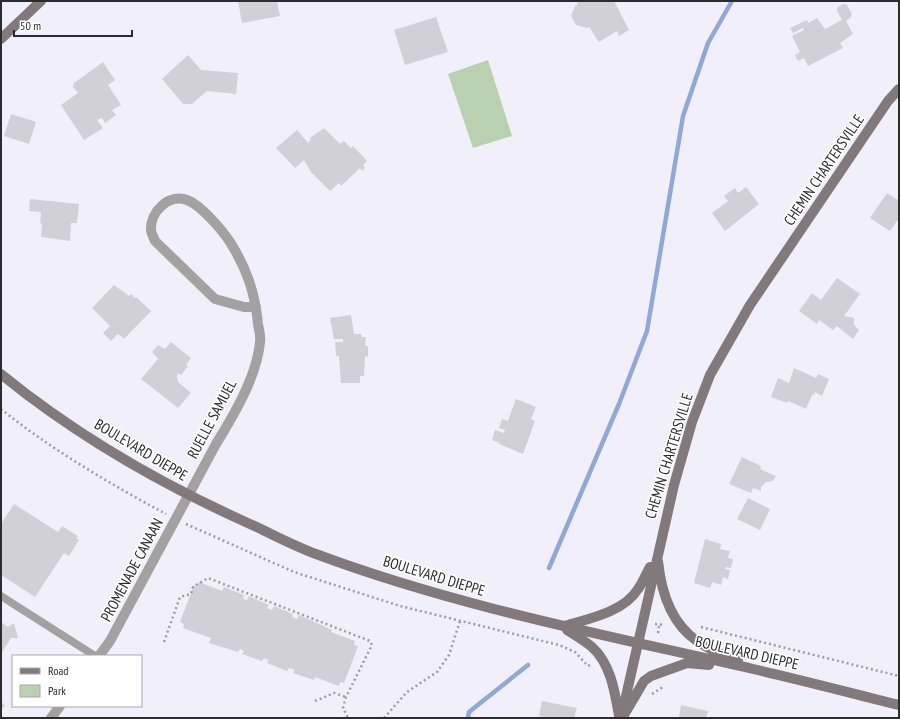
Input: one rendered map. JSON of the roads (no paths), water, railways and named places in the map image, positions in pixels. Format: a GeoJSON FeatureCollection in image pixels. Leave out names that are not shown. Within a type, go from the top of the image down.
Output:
{"type":"FeatureCollection","features":[{"type":"Feature","properties":{"kind":"main road"},"geometry":{"type":"LineString","coordinates":[[1,39],[41,1]]}},
{"type":"Feature","properties":{"kind":"main road","name":"CHEMIN CHARTERSVILLE"},"geometry":{"type":"LineString","coordinates":[[621,718],[636,644],[674,485],[692,422],[710,376],[750,305],[888,101],[899,89]]}},
{"type":"Feature","properties":{"kind":"main road","name":"BOULEVARD DIEPPE"},"geometry":{"type":"LineString","coordinates":[[1,374],[29,396],[113,454],[188,496],[315,554],[415,587],[511,614],[636,644],[754,669],[899,705]]}},
{"type":"Feature","properties":{"kind":"main road"},"geometry":{"type":"LineString","coordinates":[[562,626],[589,619],[619,607],[638,591],[658,551]]}},
{"type":"Feature","properties":{"kind":"main road"},"geometry":{"type":"LineString","coordinates":[[658,551],[660,583],[666,600],[677,621],[697,642],[754,669]]}},
{"type":"Feature","properties":{"kind":"main road"},"geometry":{"type":"LineString","coordinates":[[562,626],[593,648],[602,660],[614,688],[621,718]]}},
{"type":"Feature","properties":{"kind":"main road"},"geometry":{"type":"LineString","coordinates":[[621,718],[644,681],[673,667],[687,663],[754,669]]}},
{"type":"Feature","properties":{"kind":"street","name":"RUELLE SAMUEL"},"geometry":{"type":"LineString","coordinates":[[188,496],[216,444],[234,416],[251,375],[260,341],[256,307],[248,274],[223,232],[194,204],[187,200],[178,199],[160,207],[155,214],[151,230],[155,241],[215,299],[231,304],[256,307]]}},
{"type":"Feature","properties":{"kind":"street","name":"PROMENADE CANAAN"},"geometry":{"type":"LineString","coordinates":[[100,655],[110,641],[188,496]]}},
{"type":"Feature","properties":{"kind":"street"},"geometry":{"type":"LineString","coordinates":[[51,718],[59,707]]}},
{"type":"Feature","properties":{"kind":"lane"},"geometry":{"type":"LineString","coordinates":[[1,596],[93,655]]}},
{"type":"Feature","properties":{"kind":"waterway"},"geometry":{"type":"LineString","coordinates":[[549,568],[619,404],[647,331],[683,116],[708,43],[732,1]]}},
{"type":"Feature","properties":{"kind":"waterway"},"geometry":{"type":"LineString","coordinates":[[468,718],[469,712],[528,665]]}}]}
